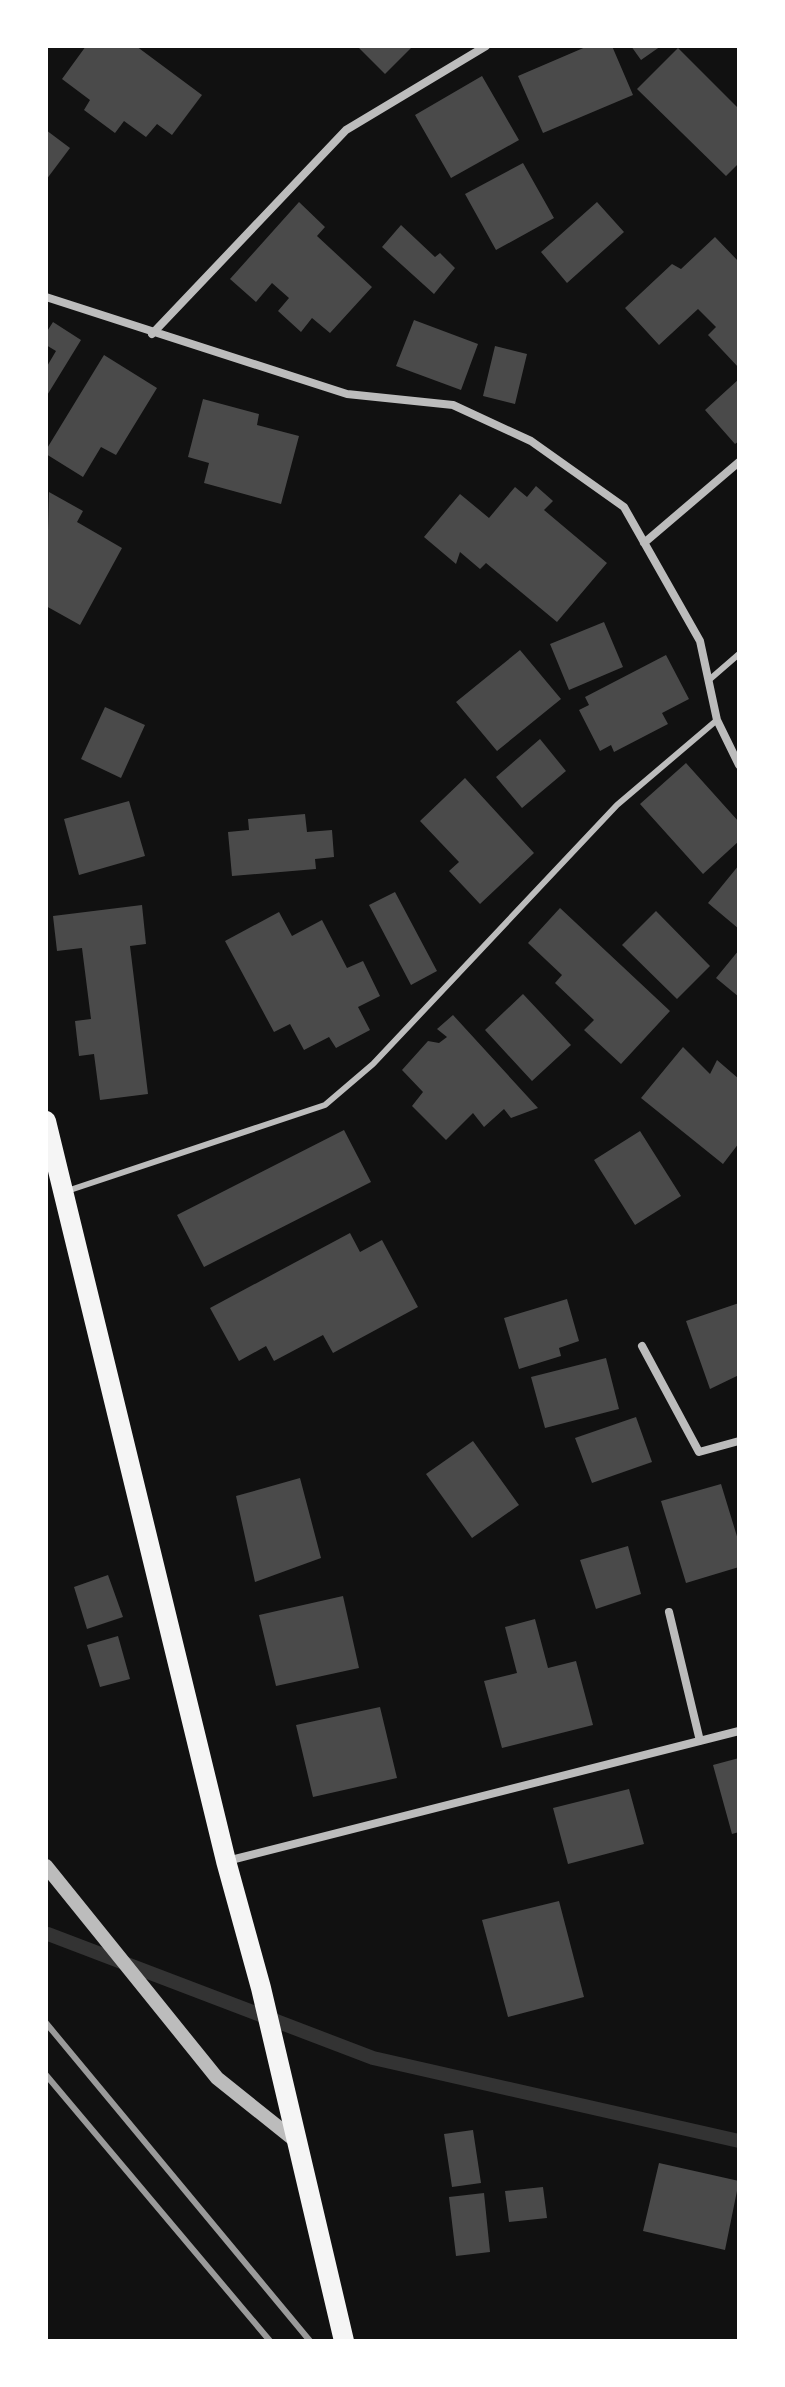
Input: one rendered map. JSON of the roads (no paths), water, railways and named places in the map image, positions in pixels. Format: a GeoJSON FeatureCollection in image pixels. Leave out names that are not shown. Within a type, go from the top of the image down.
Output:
{"type":"FeatureCollection","features":[{"type":"Feature","properties":{"kind":"main road"},"geometry":{"type":"LineString","coordinates":[[46,1121],[226,1861],[261,1988],[344,2341]]}},
{"type":"Feature","properties":{"kind":"street"},"geometry":{"type":"LineString","coordinates":[[152,334],[346,130],[486,46]]}},
{"type":"Feature","properties":{"kind":"street"},"geometry":{"type":"LineString","coordinates":[[46,297],[152,334],[347,394],[453,405],[531,441],[624,507],[700,641],[717,720],[739,765]]}},
{"type":"Feature","properties":{"kind":"street"},"geometry":{"type":"LineString","coordinates":[[644,543],[739,462]]}},
{"type":"Feature","properties":{"kind":"street"},"geometry":{"type":"LineString","coordinates":[[642,1346],[699,1452],[739,1441]]}},
{"type":"Feature","properties":{"kind":"street"},"geometry":{"type":"LineString","coordinates":[[669,1612],[700,1741]]}},
{"type":"Feature","properties":{"kind":"street"},"geometry":{"type":"LineString","coordinates":[[226,1861],[739,1731]]}},
{"type":"Feature","properties":{"kind":"street"},"geometry":{"type":"LineString","coordinates":[[46,1866],[217,2078],[297,2142]]}},
{"type":"Feature","properties":{"kind":"lane"},"geometry":{"type":"LineString","coordinates":[[709,680],[739,654]]}},
{"type":"Feature","properties":{"kind":"lane"},"geometry":{"type":"LineString","coordinates":[[63,1192],[325,1105],[373,1064],[617,805],[717,720]]}},
{"type":"Feature","properties":{"kind":"waterway"},"geometry":{"type":"LineString","coordinates":[[48,1934],[373,2058],[739,2141]]}},
{"type":"Feature","properties":{"kind":"railway"},"geometry":{"type":"LineString","coordinates":[[46,2023],[310,2341]]}},
{"type":"Feature","properties":{"kind":"railway"},"geometry":{"type":"LineString","coordinates":[[46,2075],[270,2341]]}}]}
